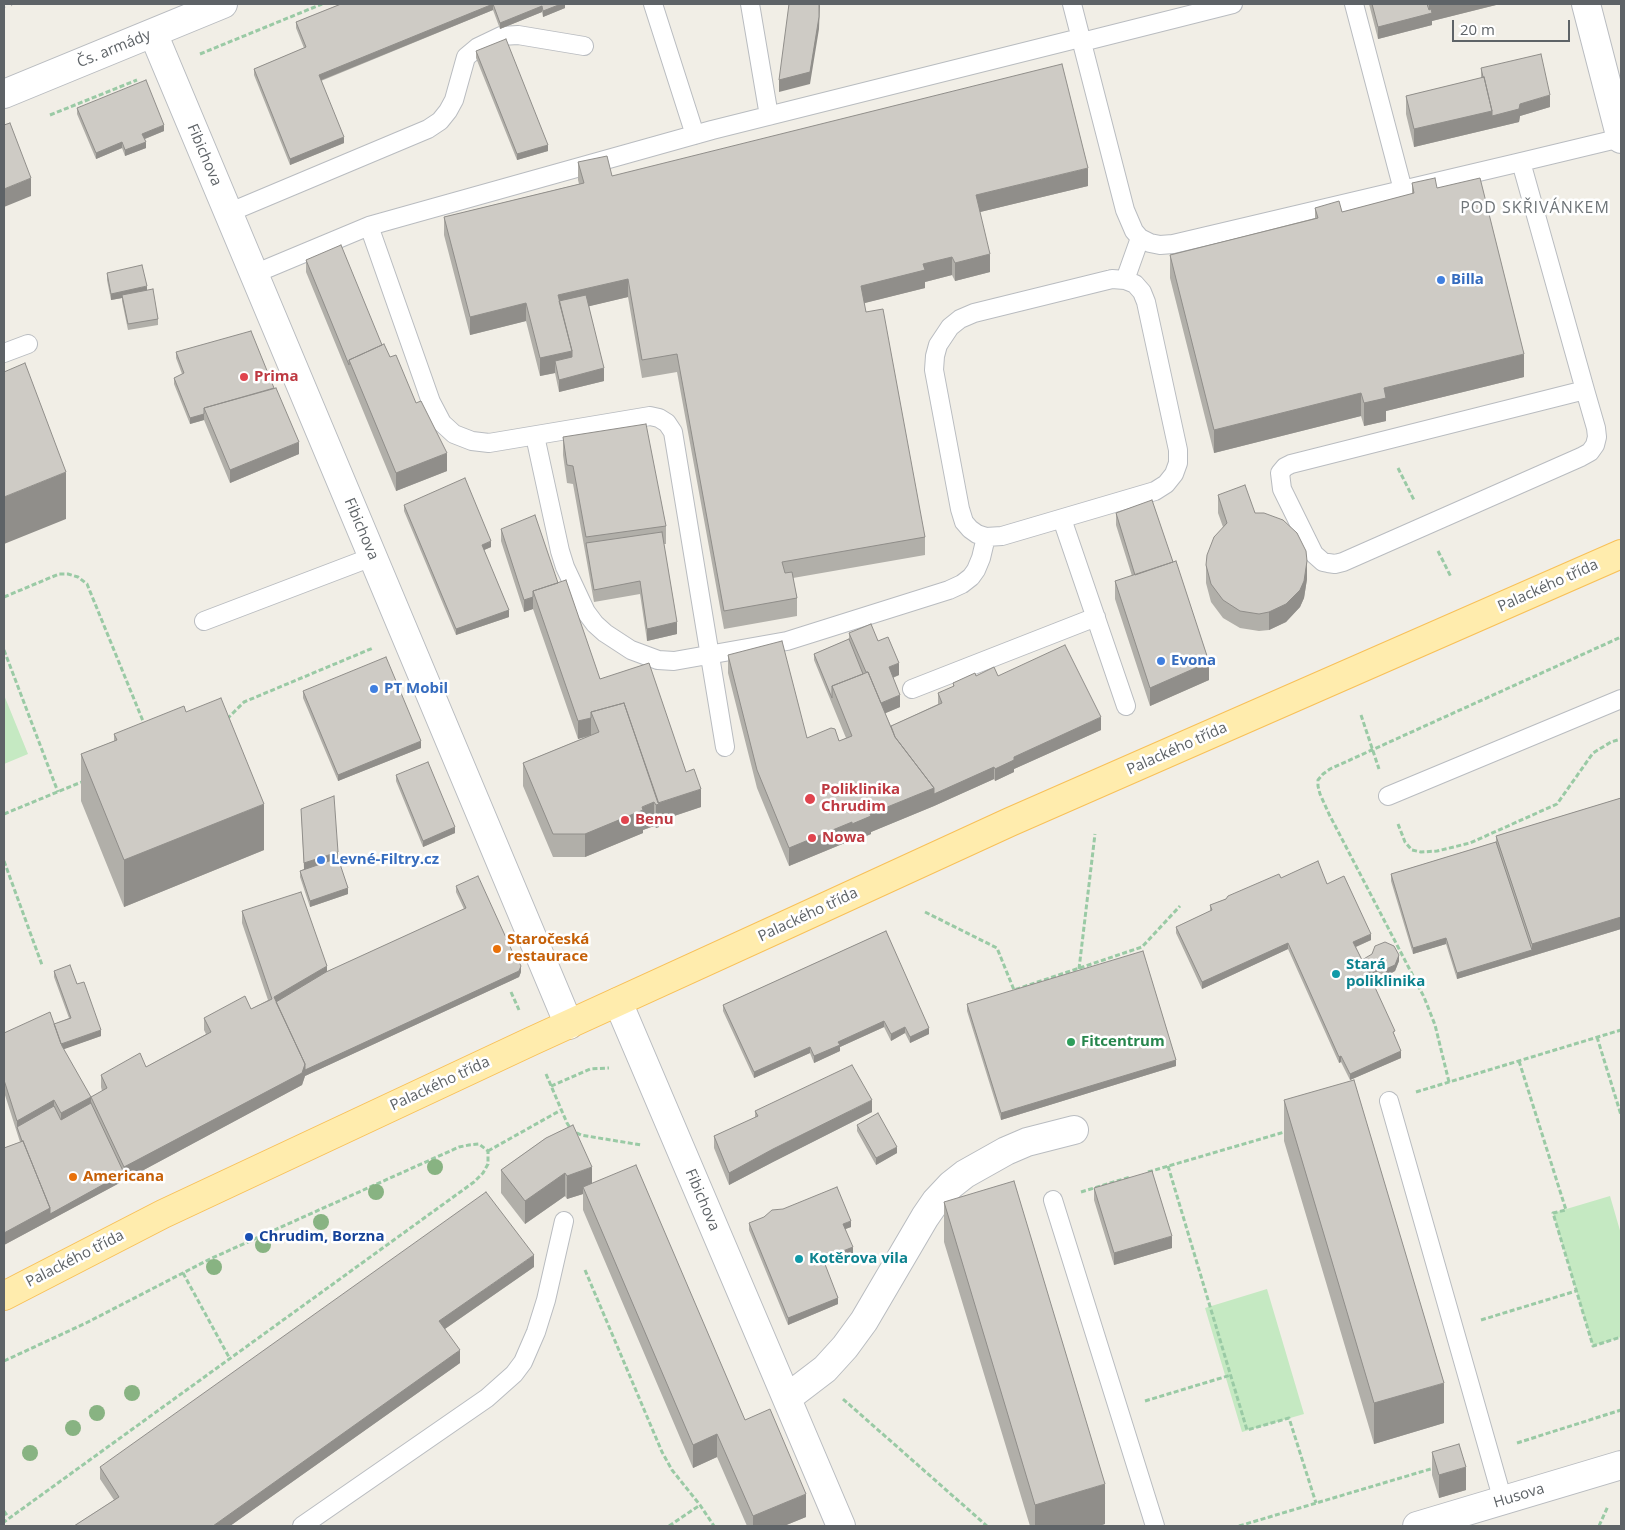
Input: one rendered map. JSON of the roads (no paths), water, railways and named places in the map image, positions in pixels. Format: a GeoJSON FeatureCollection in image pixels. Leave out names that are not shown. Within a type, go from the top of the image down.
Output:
{"type":"FeatureCollection","features":[{"type":"Feature","properties":{"kind":"main road","name":"Palackého třída"},"geometry":{"type":"LineString","coordinates":[[4,1296],[163,1214],[532,1041],[1010,822],[1621,554]]}},
{"type":"Feature","properties":{"kind":"street","name":"Čs. armády"},"geometry":{"type":"LineString","coordinates":[[4,94],[223,4]]}},
{"type":"Feature","properties":{"kind":"street"},"geometry":{"type":"LineString","coordinates":[[1586,4],[1621,138]]}},
{"type":"Feature","properties":{"kind":"street","name":"Fibichova"},"geometry":{"type":"LineString","coordinates":[[153,33],[569,1025]]}},
{"type":"Feature","properties":{"kind":"street","name":"Fibichova"},"geometry":{"type":"LineString","coordinates":[[618,1002],[841,1526]]}},
{"type":"Feature","properties":{"kind":"street"},"geometry":{"type":"LineString","coordinates":[[787,1398],[825,1369],[845,1347],[864,1321],[925,1217],[936,1201],[951,1185],[965,1174],[1006,1151],[1027,1142],[1074,1130]]}},
{"type":"Feature","properties":{"kind":"street","name":"Husova"},"geometry":{"type":"LineString","coordinates":[[1417,1526],[1621,1466]]}},
{"type":"Feature","properties":{"kind":"lane"},"geometry":{"type":"LineString","coordinates":[[653,4],[695,135]]}},
{"type":"Feature","properties":{"kind":"lane"},"geometry":{"type":"LineString","coordinates":[[750,4],[770,116]]}},
{"type":"Feature","properties":{"kind":"lane"},"geometry":{"type":"LineString","coordinates":[[1072,4],[1125,210],[1134,231],[1140,238],[1150,244],[1173,244],[1621,138]]}},
{"type":"Feature","properties":{"kind":"lane"},"geometry":{"type":"LineString","coordinates":[[254,274],[369,226],[695,135],[1233,4]]}},
{"type":"Feature","properties":{"kind":"lane"},"geometry":{"type":"LineString","coordinates":[[1354,4],[1403,190]]}},
{"type":"Feature","properties":{"kind":"lane"},"geometry":{"type":"LineString","coordinates":[[228,212],[428,129],[440,121],[454,100],[466,57],[478,47],[501,36],[518,35],[584,46]]}},
{"type":"Feature","properties":{"kind":"lane"},"geometry":{"type":"LineString","coordinates":[[1521,162],[1596,428],[1597,437],[1595,445],[1590,452],[1335,564],[1323,562],[1314,554],[1282,489],[1280,473],[1291,464],[1585,390]]}},
{"type":"Feature","properties":{"kind":"lane"},"geometry":{"type":"LineString","coordinates":[[369,226],[431,402],[442,423],[454,434],[472,441],[489,443],[650,416],[660,418],[667,423],[673,432],[725,747]]}},
{"type":"Feature","properties":{"kind":"lane"},"geometry":{"type":"LineString","coordinates":[[1125,280],[1140,238]]}},
{"type":"Feature","properties":{"kind":"lane"},"geometry":{"type":"LineString","coordinates":[[1112,279],[1125,280],[1135,284],[1142,292],[1146,302],[1178,450],[1178,463],[1174,474],[1166,484],[1155,491],[1062,519],[1002,536],[986,537],[970,529],[964,522],[934,370],[935,356],[943,336],[960,320],[974,313],[1112,279]]}},
{"type":"Feature","properties":{"kind":"lane"},"geometry":{"type":"LineString","coordinates":[[4,353],[28,344]]}},
{"type":"Feature","properties":{"kind":"lane"},"geometry":{"type":"LineString","coordinates":[[535,436],[560,551],[565,567],[586,612],[605,633],[631,650],[658,660],[674,661],[800,637],[949,590],[962,584],[976,570],[986,537]]}},
{"type":"Feature","properties":{"kind":"lane"},"geometry":{"type":"LineString","coordinates":[[1062,519],[1126,706]]}},
{"type":"Feature","properties":{"kind":"lane"},"geometry":{"type":"LineString","coordinates":[[204,621],[372,557]]}},
{"type":"Feature","properties":{"kind":"lane"},"geometry":{"type":"LineString","coordinates":[[912,689],[1096,617]]}},
{"type":"Feature","properties":{"kind":"lane"},"geometry":{"type":"LineString","coordinates":[[1388,796],[1621,699]]}},
{"type":"Feature","properties":{"kind":"lane"},"geometry":{"type":"LineString","coordinates":[[1389,1101],[1503,1500]]}},
{"type":"Feature","properties":{"kind":"lane"},"geometry":{"type":"LineString","coordinates":[[1053,1200],[1155,1526]]}},
{"type":"Feature","properties":{"kind":"lane"},"geometry":{"type":"LineString","coordinates":[[302,1526],[487,1398],[514,1374],[523,1362],[536,1332],[546,1300],[564,1221]]}},
{"type":"Feature","properties":{"kind":"railway"},"geometry":{"type":"LineString","coordinates":[[4,6],[12,4]]}},
{"type":"Feature","properties":{"kind":"place","name":"Billa"},"geometry":{"type":"Point","coordinates":[1441,280]}},
{"type":"Feature","properties":{"kind":"place","name":"Prima"},"geometry":{"type":"Point","coordinates":[244,377]}},
{"type":"Feature","properties":{"kind":"place","name":"Evona"},"geometry":{"type":"Point","coordinates":[1161,661]}},
{"type":"Feature","properties":{"kind":"place","name":"PT Mobil"},"geometry":{"type":"Point","coordinates":[374,689]}},
{"type":"Feature","properties":{"kind":"place","name":"Poliklinika Chrudim"},"geometry":{"type":"Point","coordinates":[810,799]}},
{"type":"Feature","properties":{"kind":"place","name":"Benu"},"geometry":{"type":"Point","coordinates":[625,820]}},
{"type":"Feature","properties":{"kind":"place","name":"Nowa"},"geometry":{"type":"Point","coordinates":[812,838]}},
{"type":"Feature","properties":{"kind":"place","name":"Levné-Filtry.cz"},"geometry":{"type":"Point","coordinates":[321,860]}},
{"type":"Feature","properties":{"kind":"place","name":"Staročeská restaurace"},"geometry":{"type":"Point","coordinates":[497,949]}},
{"type":"Feature","properties":{"kind":"place","name":"Stará poliklinika"},"geometry":{"type":"Point","coordinates":[1336,974]}},
{"type":"Feature","properties":{"kind":"place","name":"Fitcentrum"},"geometry":{"type":"Point","coordinates":[1071,1042]}},
{"type":"Feature","properties":{"kind":"place","name":"Americana"},"geometry":{"type":"Point","coordinates":[73,1177]}},
{"type":"Feature","properties":{"kind":"place","name":"Chrudim, Borzna"},"geometry":{"type":"Point","coordinates":[249,1237]}},
{"type":"Feature","properties":{"kind":"place","name":"Kotěrova vila"},"geometry":{"type":"Point","coordinates":[799,1259]}},
{"type":"Feature","properties":{"kind":"district","name":"POD SKŘIVÁNKEM"},"geometry":{"type":"Point","coordinates":[1535,208]}}]}
